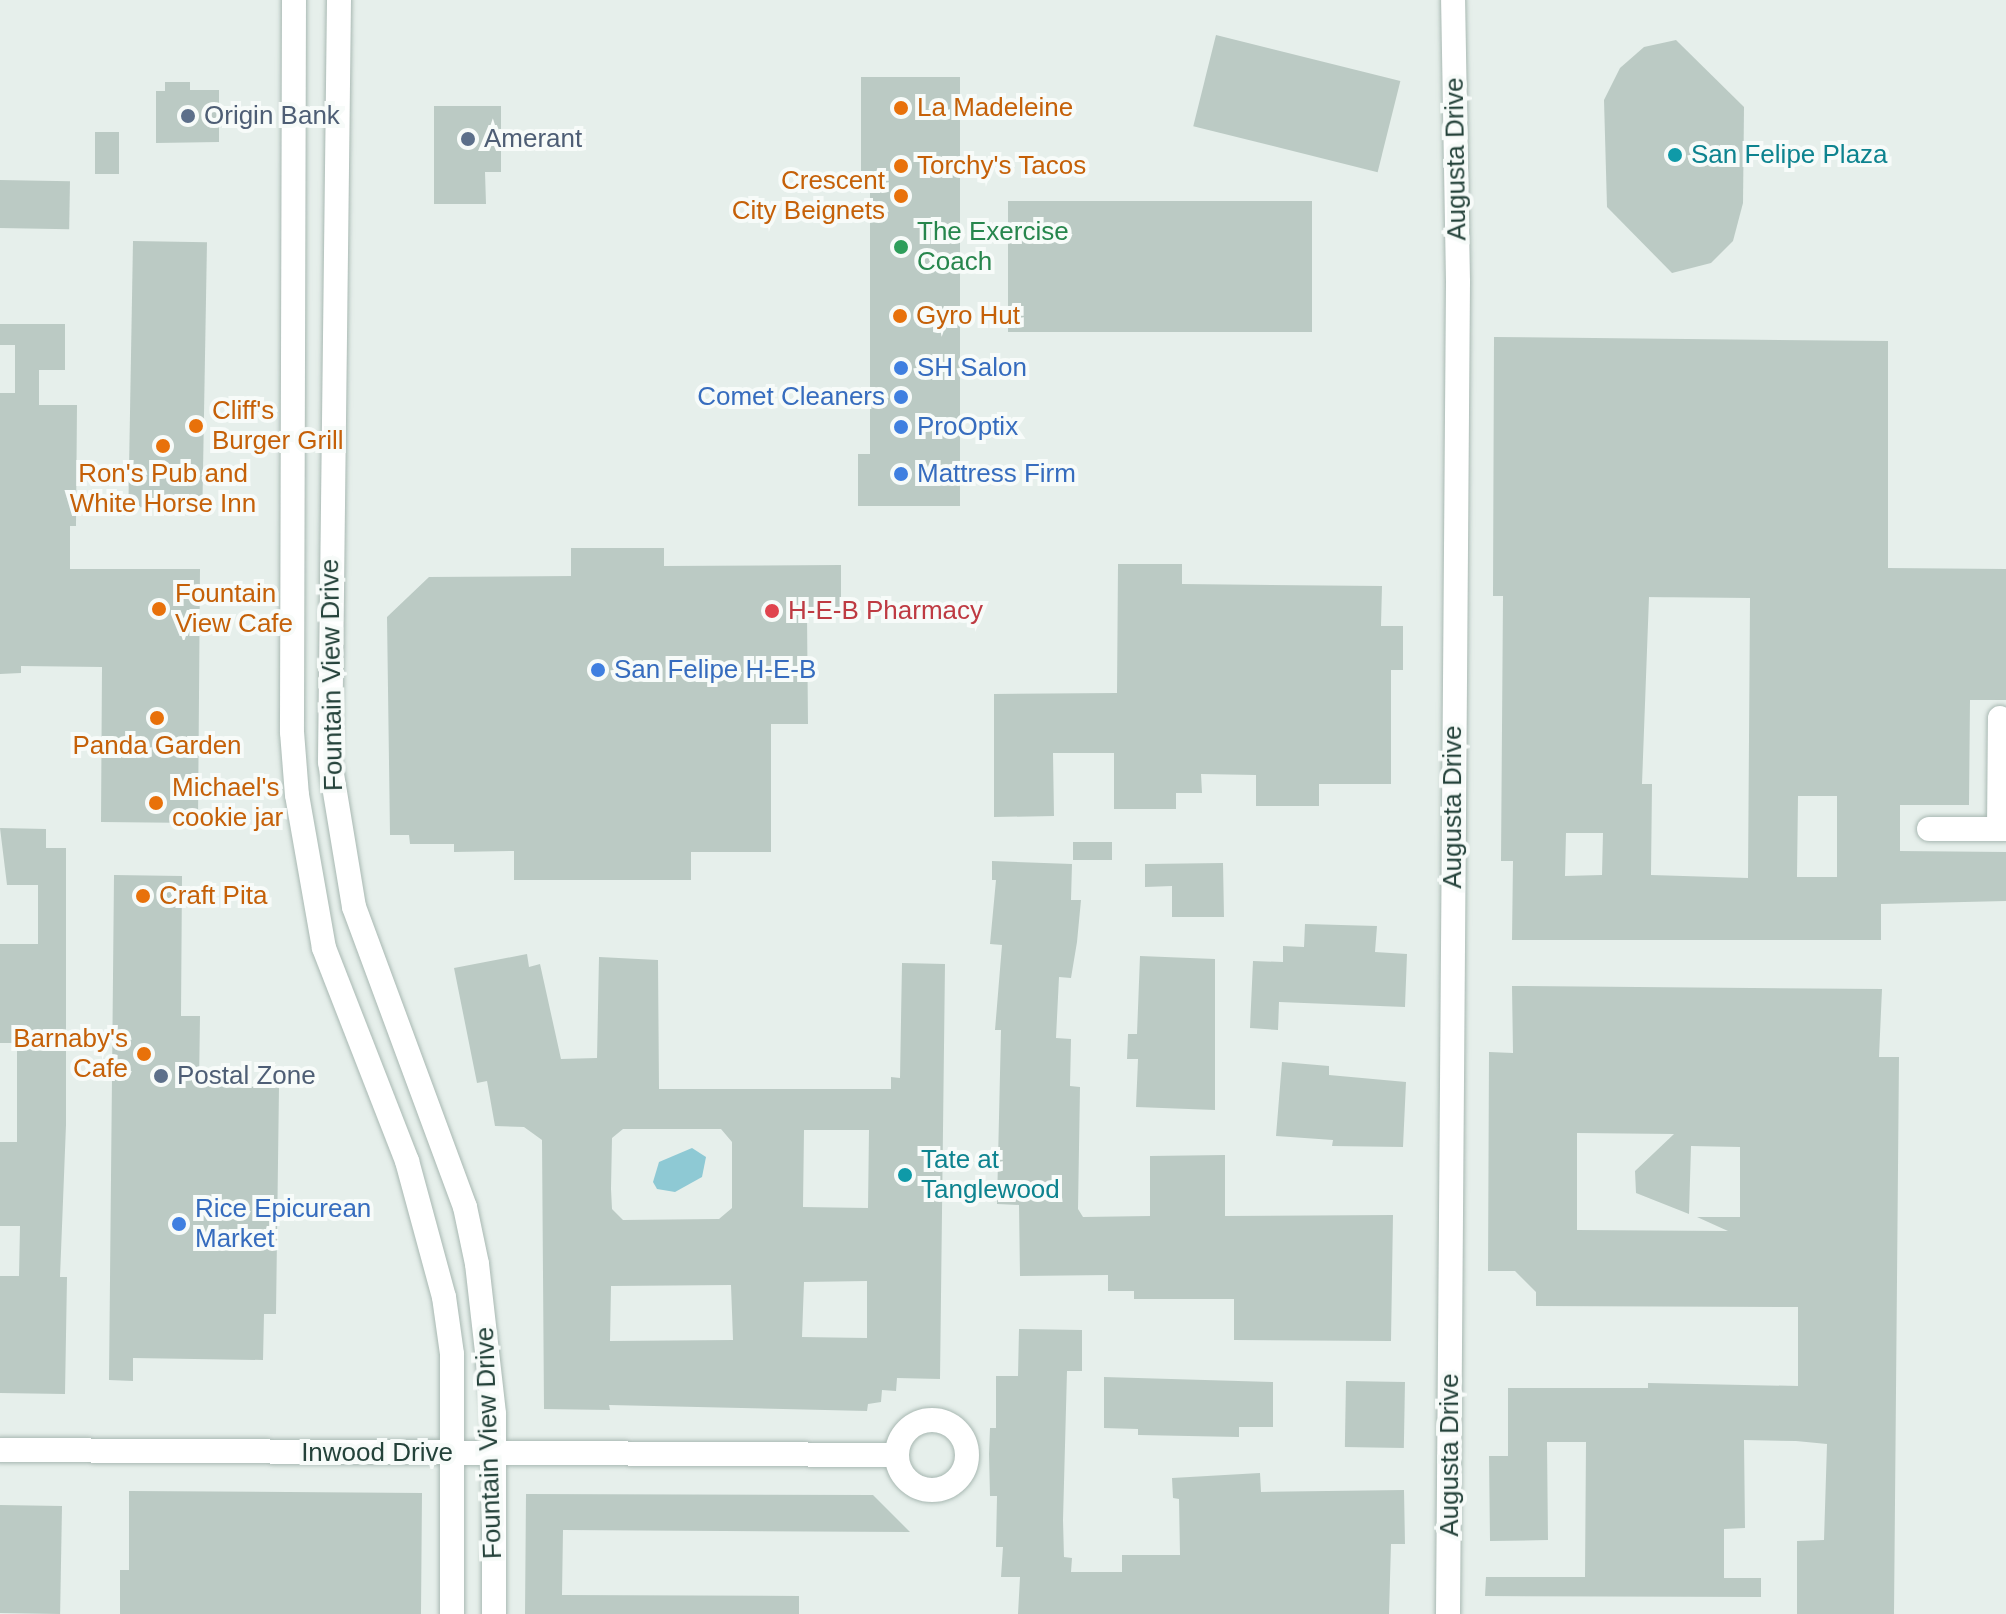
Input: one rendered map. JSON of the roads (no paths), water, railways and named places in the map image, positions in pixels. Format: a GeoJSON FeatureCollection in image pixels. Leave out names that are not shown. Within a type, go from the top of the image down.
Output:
{"type":"FeatureCollection","features":[{"type":"Feature","properties":{"kind":"main road","name":"Fountain View Drive"},"geometry":{"type":"LineString","coordinates":[[294,0],[292,732],[305,856],[324,948],[407,1161],[444,1297],[454,1454],[452,1614]]}},
{"type":"Feature","properties":{"kind":"main road","name":"Fountain View Drive"},"geometry":{"type":"LineString","coordinates":[[339,0],[330,762],[354,907],[468,1221],[486,1321],[494,1453],[494,1614]]}},
{"type":"Feature","properties":{"kind":"main road","name":"Augusta Drive"},"geometry":{"type":"LineString","coordinates":[[1448,1614],[1458,282],[1453,0]]}},
{"type":"Feature","properties":{"kind":"main road"},"geometry":{"type":"LineString","coordinates":[[1929,829],[2003,829],[2000,718]]}},
{"type":"Feature","properties":{"kind":"main road"},"geometry":{"type":"LineString","coordinates":[[305,856],[345,853]]}},
{"type":"Feature","properties":{"kind":"main road"},"geometry":{"type":"LineString","coordinates":[[374,1072],[407,1056]]}},
{"type":"Feature","properties":{"kind":"main road","name":"Inwood Drive"},"geometry":{"type":"LineString","coordinates":[[0,1450],[897,1455]]}},
{"type":"Feature","properties":{"kind":"water"},"geometry":{"type":"Polygon","coordinates":[[[692,1148],[706,1157],[702,1177],[675,1192],[657,1189],[653,1182],[659,1162],[692,1148]]]}},
{"type":"Feature","properties":{"kind":"place","name":"La Madeleine"},"geometry":{"type":"Point","coordinates":[901,108]}},
{"type":"Feature","properties":{"kind":"place","name":"Origin Bank"},"geometry":{"type":"Point","coordinates":[188,116]}},
{"type":"Feature","properties":{"kind":"place","name":"Amerant"},"geometry":{"type":"Point","coordinates":[468,139]}},
{"type":"Feature","properties":{"kind":"place","name":"San Felipe Plaza"},"geometry":{"type":"Point","coordinates":[1675,155]}},
{"type":"Feature","properties":{"kind":"place","name":"Torchy's Tacos"},"geometry":{"type":"Point","coordinates":[901,166]}},
{"type":"Feature","properties":{"kind":"place","name":"Crescent City Beignets"},"geometry":{"type":"Point","coordinates":[901,196]}},
{"type":"Feature","properties":{"kind":"place","name":"The Exercise Coach"},"geometry":{"type":"Point","coordinates":[901,247]}},
{"type":"Feature","properties":{"kind":"place","name":"Gyro Hut"},"geometry":{"type":"Point","coordinates":[900,316]}},
{"type":"Feature","properties":{"kind":"place","name":"SH Salon"},"geometry":{"type":"Point","coordinates":[901,368]}},
{"type":"Feature","properties":{"kind":"place","name":"Comet Cleaners"},"geometry":{"type":"Point","coordinates":[901,397]}},
{"type":"Feature","properties":{"kind":"place","name":"Cliff's Burger Grill"},"geometry":{"type":"Point","coordinates":[196,426]}},
{"type":"Feature","properties":{"kind":"place","name":"ProOptix"},"geometry":{"type":"Point","coordinates":[901,427]}},
{"type":"Feature","properties":{"kind":"place","name":"Ron's Pub and White Horse Inn"},"geometry":{"type":"Point","coordinates":[163,446]}},
{"type":"Feature","properties":{"kind":"place","name":"Mattress Firm"},"geometry":{"type":"Point","coordinates":[901,474]}},
{"type":"Feature","properties":{"kind":"place","name":"Fountain View Cafe"},"geometry":{"type":"Point","coordinates":[159,609]}},
{"type":"Feature","properties":{"kind":"place","name":"H-E-B Pharmacy"},"geometry":{"type":"Point","coordinates":[772,611]}},
{"type":"Feature","properties":{"kind":"place","name":"San Felipe H-E-B"},"geometry":{"type":"Point","coordinates":[598,670]}},
{"type":"Feature","properties":{"kind":"place","name":"Panda Garden"},"geometry":{"type":"Point","coordinates":[157,718]}},
{"type":"Feature","properties":{"kind":"place","name":"Michael's cookie jar"},"geometry":{"type":"Point","coordinates":[156,803]}},
{"type":"Feature","properties":{"kind":"place","name":"Craft Pita"},"geometry":{"type":"Point","coordinates":[143,896]}},
{"type":"Feature","properties":{"kind":"place","name":"Barnaby's Cafe"},"geometry":{"type":"Point","coordinates":[144,1054]}},
{"type":"Feature","properties":{"kind":"place","name":"Postal Zone"},"geometry":{"type":"Point","coordinates":[161,1076]}},
{"type":"Feature","properties":{"kind":"place","name":"Tate at Tanglewood"},"geometry":{"type":"Point","coordinates":[905,1175]}},
{"type":"Feature","properties":{"kind":"place","name":"Rice Epicurean Market"},"geometry":{"type":"Point","coordinates":[179,1224]}}]}
